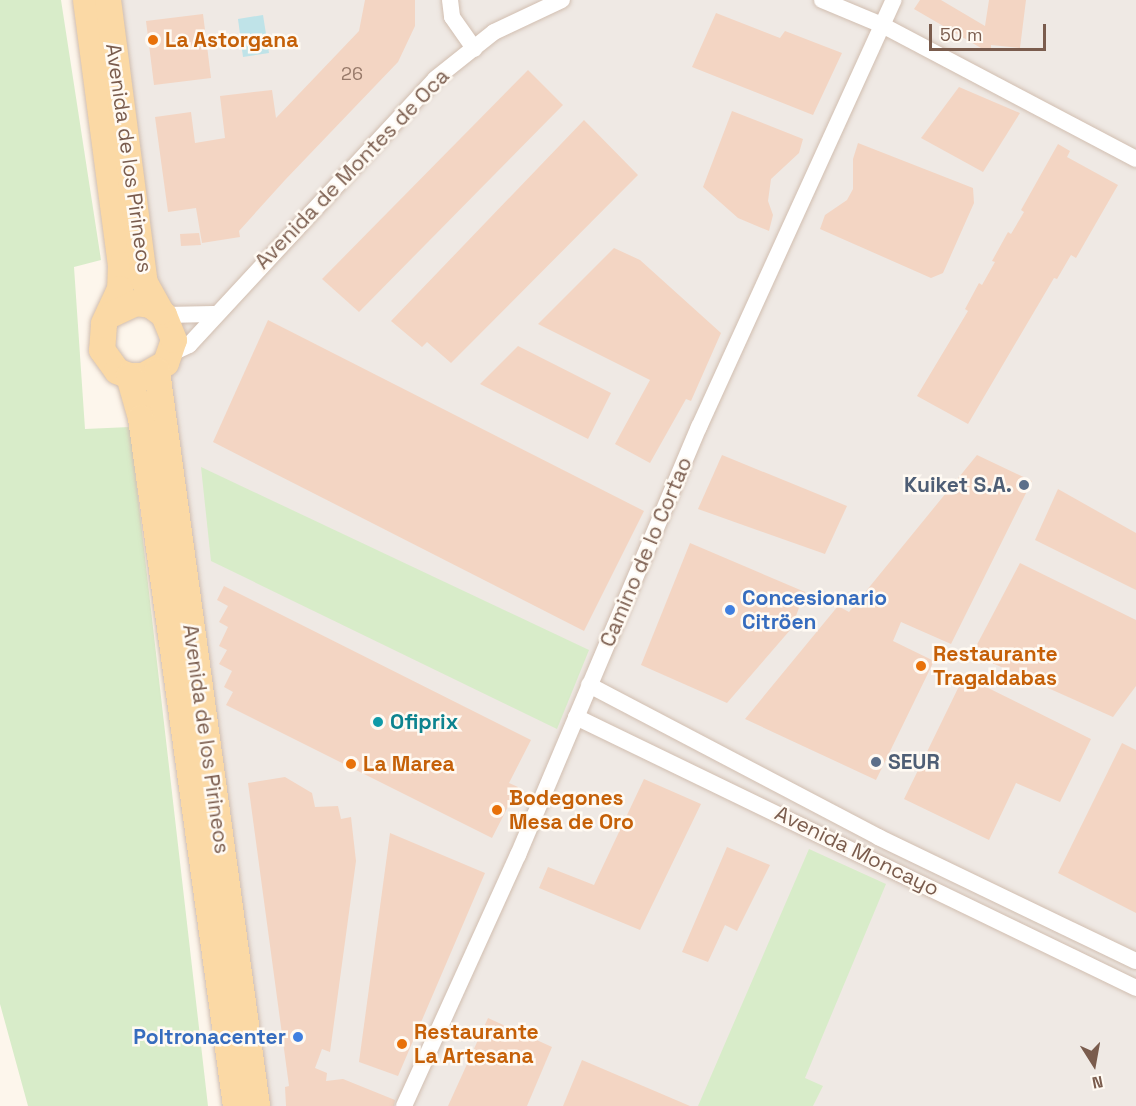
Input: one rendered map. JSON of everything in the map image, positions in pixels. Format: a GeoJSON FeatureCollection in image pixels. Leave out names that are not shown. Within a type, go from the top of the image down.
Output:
{"type":"FeatureCollection","features":[{"type":"Feature","properties":{"kind":"main road","name":"Avenida de los Pirineos"},"geometry":{"type":"LineString","coordinates":[[86,0],[121,265],[120,289],[112,314]]}},
{"type":"Feature","properties":{"kind":"main road","name":"Avenida de los Pirineos"},"geometry":{"type":"LineString","coordinates":[[108,0],[145,283],[163,314]]}},
{"type":"Feature","properties":{"kind":"main road"},"geometry":{"type":"LineString","coordinates":[[136,303],[163,314],[173,331],[165,362],[129,376],[112,366],[102,350],[104,324],[112,314],[136,303]]}},
{"type":"Feature","properties":{"kind":"main road","name":"Avenida de los Pirineos"},"geometry":{"type":"LineString","coordinates":[[165,362],[257,1106]]}},
{"type":"Feature","properties":{"kind":"main road","name":"Avenida de los Pirineos"},"geometry":{"type":"LineString","coordinates":[[129,376],[141,418],[236,1106]]}},
{"type":"Feature","properties":{"kind":"street"},"geometry":{"type":"LineString","coordinates":[[450,0],[452,17],[474,49]]}},
{"type":"Feature","properties":{"kind":"street","name":"Avenida de Montes de Oca"},"geometry":{"type":"LineString","coordinates":[[165,362],[189,345],[214,314],[435,79],[494,32],[562,0]]}},
{"type":"Feature","properties":{"kind":"street"},"geometry":{"type":"LineString","coordinates":[[822,0],[882,25],[1136,159]]}},
{"type":"Feature","properties":{"kind":"street","name":"Camino de lo Cortao"},"geometry":{"type":"LineString","coordinates":[[404,1106],[576,717],[699,427],[894,0]]}},
{"type":"Feature","properties":{"kind":"street"},"geometry":{"type":"LineString","coordinates":[[163,314],[214,314]]}},
{"type":"Feature","properties":{"kind":"street","name":"Avenida Moncayo"},"geometry":{"type":"LineString","coordinates":[[589,685],[865,830],[1136,961]]}},
{"type":"Feature","properties":{"kind":"street","name":"Avenida Moncayo"},"geometry":{"type":"LineString","coordinates":[[576,717],[1136,988]]}},
{"type":"Feature","properties":{"kind":"street"},"geometry":{"type":"LineString","coordinates":[[854,850],[865,830]]}},
{"type":"Feature","properties":{"kind":"shaded area"},"geometry":{"type":"Polygon","coordinates":[[[108,0],[1136,0],[1136,1106],[257,1106],[161,312],[108,0]]]}},
{"type":"Feature","properties":{"kind":"green space"},"geometry":{"type":"Polygon","coordinates":[[[0,0],[61,0],[101,260],[74,267],[85,429],[130,427],[208,1106],[28,1106],[0,1004],[0,0]]]}},
{"type":"Feature","properties":{"kind":"green space"},"geometry":{"type":"Polygon","coordinates":[[[201,467],[589,650],[557,729],[211,561],[201,467]]]}},
{"type":"Feature","properties":{"kind":"green space"},"geometry":{"type":"Polygon","coordinates":[[[809,849],[886,884],[805,1078],[823,1086],[813,1106],[698,1106],[809,849]]]}},
{"type":"Feature","properties":{"kind":"water"},"geometry":{"type":"Polygon","coordinates":[[[263,15],[269,53],[243,57],[238,19],[263,15]]]}},
{"type":"Feature","properties":{"kind":"building"},"geometry":{"type":"Polygon","coordinates":[[[365,0],[415,0],[415,26],[398,62],[285,180],[239,231],[240,237],[202,243],[196,208],[168,212],[155,117],[191,112],[195,143],[225,138],[220,96],[272,90],[276,118],[359,31],[365,0]]]}},
{"type":"Feature","properties":{"kind":"building"},"geometry":{"type":"Polygon","coordinates":[[[920,0],[941,0],[985,26],[989,0],[1026,0],[1020,48],[991,45],[991,50],[981,48],[914,9],[920,0]]]}},
{"type":"Feature","properties":{"kind":"building"},"geometry":{"type":"Polygon","coordinates":[[[716,13],[780,38],[785,31],[842,53],[813,115],[692,67],[716,13]]]}},
{"type":"Feature","properties":{"kind":"building"},"geometry":{"type":"Polygon","coordinates":[[[203,14],[211,78],[154,85],[146,21],[203,14]]]}},
{"type":"Feature","properties":{"kind":"building"},"geometry":{"type":"Polygon","coordinates":[[[528,70],[563,105],[359,312],[322,279],[528,70]]]}},
{"type":"Feature","properties":{"kind":"building"},"geometry":{"type":"Polygon","coordinates":[[[959,87],[1020,113],[983,172],[921,138],[959,87]]]}},
{"type":"Feature","properties":{"kind":"building"},"geometry":{"type":"Polygon","coordinates":[[[732,111],[803,139],[799,153],[771,179],[768,201],[773,215],[769,231],[738,218],[703,187],[732,111]]]}},
{"type":"Feature","properties":{"kind":"building"},"geometry":{"type":"Polygon","coordinates":[[[584,120],[638,175],[451,363],[427,342],[422,347],[391,321],[584,120]]]}},
{"type":"Feature","properties":{"kind":"building"},"geometry":{"type":"Polygon","coordinates":[[[858,143],[973,188],[974,203],[943,273],[931,278],[820,229],[825,215],[847,200],[853,189],[853,159],[858,143]]]}},
{"type":"Feature","properties":{"kind":"building"},"geometry":{"type":"Polygon","coordinates":[[[1058,144],[1070,151],[1067,157],[1118,185],[1076,258],[1071,255],[1057,279],[1054,278],[968,424],[917,396],[968,311],[965,309],[979,283],[982,285],[995,262],[992,261],[1008,232],[1011,234],[1024,212],[1021,210],[1058,144]]]}},
{"type":"Feature","properties":{"kind":"building"},"geometry":{"type":"Polygon","coordinates":[[[199,233],[201,245],[181,246],[180,234],[199,233]]]}},
{"type":"Feature","properties":{"kind":"building"},"geometry":{"type":"Polygon","coordinates":[[[614,248],[640,260],[721,333],[691,401],[686,399],[650,463],[615,444],[650,380],[538,324],[614,248]]]}},
{"type":"Feature","properties":{"kind":"building"},"geometry":{"type":"Polygon","coordinates":[[[268,320],[644,511],[584,631],[213,442],[268,320]]]}},
{"type":"Feature","properties":{"kind":"building"},"geometry":{"type":"Polygon","coordinates":[[[518,346],[611,393],[588,439],[480,384],[518,346]]]}},
{"type":"Feature","properties":{"kind":"building"},"geometry":{"type":"Polygon","coordinates":[[[722,455],[847,506],[825,554],[698,509],[722,455]]]}},
{"type":"Feature","properties":{"kind":"building"},"geometry":{"type":"Polygon","coordinates":[[[977,455],[1032,481],[951,644],[901,622],[893,641],[934,661],[876,780],[745,719],[838,606],[849,612],[977,455]]]}},
{"type":"Feature","properties":{"kind":"building"},"geometry":{"type":"Polygon","coordinates":[[[1058,489],[1136,533],[1136,590],[1035,540],[1058,489]]]}},
{"type":"Feature","properties":{"kind":"building","name":"Concesionario Citröen"},"geometry":{"type":"Polygon","coordinates":[[[690,543],[805,592],[791,629],[727,703],[641,665],[690,543]]]}},
{"type":"Feature","properties":{"kind":"building"},"geometry":{"type":"Polygon","coordinates":[[[1020,563],[1136,620],[1136,686],[1113,717],[972,654],[1020,563]]]}},
{"type":"Feature","properties":{"kind":"building","name":"Ofiprix"},"geometry":{"type":"Polygon","coordinates":[[[224,586],[531,740],[509,783],[518,787],[492,838],[226,705],[233,692],[224,687],[232,671],[219,664],[227,650],[219,646],[228,627],[219,622],[228,606],[217,600],[224,586]]]}},
{"type":"Feature","properties":{"kind":"building"},"geometry":{"type":"Polygon","coordinates":[[[964,676],[1091,739],[1060,802],[1016,783],[989,840],[904,799],[964,676]]]}},
{"type":"Feature","properties":{"kind":"building"},"geometry":{"type":"Polygon","coordinates":[[[1122,743],[1136,750],[1136,913],[1058,873],[1122,743]]]}},
{"type":"Feature","properties":{"kind":"building"},"geometry":{"type":"Polygon","coordinates":[[[285,777],[312,793],[315,807],[338,806],[341,819],[351,817],[356,861],[330,1052],[322,1049],[315,1068],[327,1073],[326,1081],[343,1079],[395,1100],[394,1106],[286,1106],[285,1087],[289,1086],[248,783],[285,777]]]}},
{"type":"Feature","properties":{"kind":"building"},"geometry":{"type":"Polygon","coordinates":[[[644,779],[701,804],[640,930],[539,888],[548,867],[594,885],[644,779]]]}},
{"type":"Feature","properties":{"kind":"building"},"geometry":{"type":"Polygon","coordinates":[[[390,833],[485,873],[398,1076],[359,1062],[390,833]]]}},
{"type":"Feature","properties":{"kind":"building"},"geometry":{"type":"Polygon","coordinates":[[[727,847],[770,865],[737,931],[725,925],[708,962],[682,952],[727,847]]]}},
{"type":"Feature","properties":{"kind":"building"},"geometry":{"type":"Polygon","coordinates":[[[488,1018],[552,1047],[527,1106],[448,1106],[488,1018]]]}},
{"type":"Feature","properties":{"kind":"building"},"geometry":{"type":"Polygon","coordinates":[[[582,1060],[690,1106],[563,1106],[582,1060]]]}},
{"type":"Feature","properties":{"kind":"place","name":"La Astorgana"},"geometry":{"type":"Point","coordinates":[153,40]}},
{"type":"Feature","properties":{"kind":"place","name":"Kuiket S.A."},"geometry":{"type":"Point","coordinates":[1024,485]}},
{"type":"Feature","properties":{"kind":"place","name":"Concesionario Citröen"},"geometry":{"type":"Point","coordinates":[730,610]}},
{"type":"Feature","properties":{"kind":"place","name":"Restaurante Tragaldabas"},"geometry":{"type":"Point","coordinates":[921,666]}},
{"type":"Feature","properties":{"kind":"place","name":"Ofiprix"},"geometry":{"type":"Point","coordinates":[378,722]}},
{"type":"Feature","properties":{"kind":"place","name":"SEUR"},"geometry":{"type":"Point","coordinates":[876,762]}},
{"type":"Feature","properties":{"kind":"place","name":"La Marea"},"geometry":{"type":"Point","coordinates":[351,764]}},
{"type":"Feature","properties":{"kind":"place","name":"Bodegones Mesa de Oro"},"geometry":{"type":"Point","coordinates":[497,810]}},
{"type":"Feature","properties":{"kind":"place","name":"Poltronacenter"},"geometry":{"type":"Point","coordinates":[298,1037]}},
{"type":"Feature","properties":{"kind":"place","name":"Restaurante La Artesana"},"geometry":{"type":"Point","coordinates":[402,1044]}}]}
